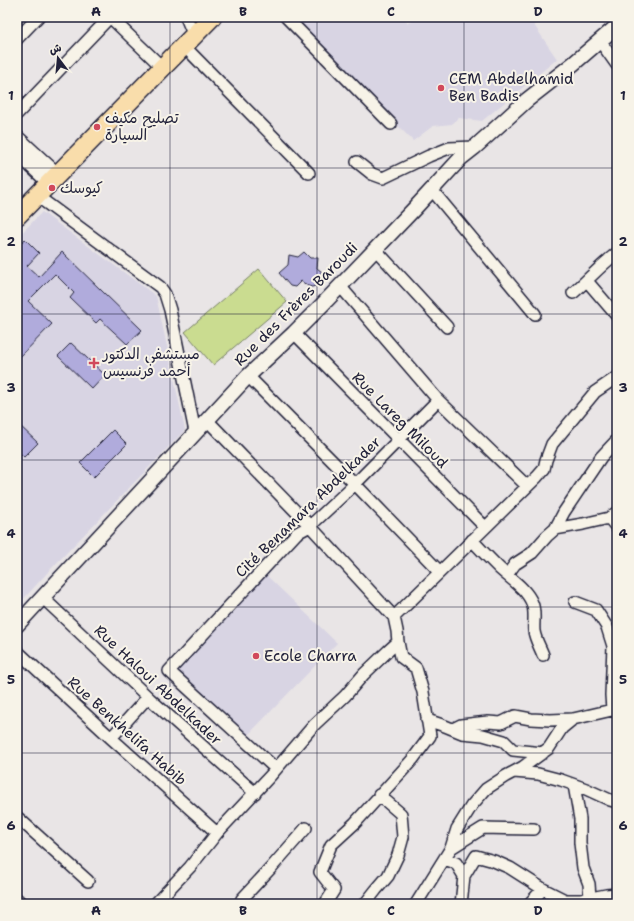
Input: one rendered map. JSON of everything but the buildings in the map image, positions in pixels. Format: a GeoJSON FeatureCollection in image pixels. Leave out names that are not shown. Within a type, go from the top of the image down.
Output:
{"type":"FeatureCollection","features":[{"type":"Feature","properties":{"kind":"main road"},"geometry":{"type":"LineString","coordinates":[[17,216],[212,17]]}},
{"type":"Feature","properties":{"kind":"street"},"geometry":{"type":"LineString","coordinates":[[17,39],[38,17]]}},
{"type":"Feature","properties":{"kind":"street"},"geometry":{"type":"LineString","coordinates":[[17,114],[110,17],[163,68]]}},
{"type":"Feature","properties":{"kind":"street"},"geometry":{"type":"LineString","coordinates":[[186,17],[189,41],[309,173]]}},
{"type":"Feature","properties":{"kind":"street"},"geometry":{"type":"LineString","coordinates":[[286,17],[391,124]]}},
{"type":"Feature","properties":{"kind":"street","name":"Rue des Frères Baroudi"},"geometry":{"type":"LineString","coordinates":[[17,625],[248,376],[294,333],[340,286],[461,158],[527,100],[573,64],[617,26]]}},
{"type":"Feature","properties":{"kind":"street"},"geometry":{"type":"LineString","coordinates":[[600,41],[617,65]]}},
{"type":"Feature","properties":{"kind":"street"},"geometry":{"type":"LineString","coordinates":[[17,138],[54,179]]}},
{"type":"Feature","properties":{"kind":"street"},"geometry":{"type":"LineString","coordinates":[[357,162],[372,174],[383,178],[449,148],[475,147]]}},
{"type":"Feature","properties":{"kind":"street"},"geometry":{"type":"LineString","coordinates":[[17,152],[54,179]]}},
{"type":"Feature","properties":{"kind":"street"},"geometry":{"type":"LineString","coordinates":[[432,190],[535,314]]}},
{"type":"Feature","properties":{"kind":"street"},"geometry":{"type":"LineString","coordinates":[[37,196],[160,287],[165,294],[170,310],[195,432]]}},
{"type":"Feature","properties":{"kind":"street"},"geometry":{"type":"LineString","coordinates":[[375,250],[447,327]]}},
{"type":"Feature","properties":{"kind":"street"},"geometry":{"type":"LineString","coordinates":[[573,293],[607,260],[617,253]]}},
{"type":"Feature","properties":{"kind":"street"},"geometry":{"type":"LineString","coordinates":[[587,281],[617,316]]}},
{"type":"Feature","properties":{"kind":"street"},"geometry":{"type":"LineString","coordinates":[[340,286],[438,400],[527,486]]}},
{"type":"Feature","properties":{"kind":"street","name":"Rue Lareg Miloud"},"geometry":{"type":"LineString","coordinates":[[294,333],[485,527]]}},
{"type":"Feature","properties":{"kind":"street"},"geometry":{"type":"LineString","coordinates":[[248,376],[440,572]]}},
{"type":"Feature","properties":{"kind":"street"},"geometry":{"type":"LineString","coordinates":[[394,616],[537,477],[544,469],[552,444],[572,419],[595,392],[617,377]]}},
{"type":"Feature","properties":{"kind":"street","name":"Cité Benamara Abdelkader"},"geometry":{"type":"LineString","coordinates":[[276,768],[169,671],[297,534],[310,526],[355,484],[438,400]]}},
{"type":"Feature","properties":{"kind":"street"},"geometry":{"type":"LineString","coordinates":[[207,420],[310,526],[394,616],[402,657],[416,668],[423,692],[430,736],[413,759],[355,823],[331,845],[320,872],[334,890],[325,904]]}},
{"type":"Feature","properties":{"kind":"street"},"geometry":{"type":"LineString","coordinates":[[507,575],[515,564],[532,553],[555,529],[564,512],[601,457],[617,440]]}},
{"type":"Feature","properties":{"kind":"street"},"geometry":{"type":"LineString","coordinates":[[555,529],[583,524],[613,515],[617,528]]}},
{"type":"Feature","properties":{"kind":"street"},"geometry":{"type":"LineString","coordinates":[[472,540],[507,575],[514,580],[532,603],[535,617],[535,637],[543,654]]}},
{"type":"Feature","properties":{"kind":"street","name":"Rue Haloui Abdelkader"},"geometry":{"type":"LineString","coordinates":[[42,597],[148,697],[255,793]]}},
{"type":"Feature","properties":{"kind":"street"},"geometry":{"type":"LineString","coordinates":[[453,729],[461,725],[488,722],[501,723],[515,716],[550,720],[573,719],[614,711],[611,695],[613,646],[607,627],[596,610],[575,602]]}},
{"type":"Feature","properties":{"kind":"street"},"geometry":{"type":"LineString","coordinates":[[155,904],[190,867],[217,833],[255,793],[314,725],[398,642]]}},
{"type":"Feature","properties":{"kind":"street","name":"Rue Benkhelifa Habib"},"geometry":{"type":"LineString","coordinates":[[17,651],[217,833]]}},
{"type":"Feature","properties":{"kind":"street"},"geometry":{"type":"LineString","coordinates":[[111,738],[148,697]]}},
{"type":"Feature","properties":{"kind":"street"},"geometry":{"type":"LineString","coordinates":[[416,904],[451,848],[457,829],[472,805],[486,789],[523,767],[549,748],[562,728],[573,719]]}},
{"type":"Feature","properties":{"kind":"street"},"geometry":{"type":"LineString","coordinates":[[428,720],[462,733],[483,735],[504,741],[513,750],[543,753]]}},
{"type":"Feature","properties":{"kind":"street"},"geometry":{"type":"LineString","coordinates":[[514,772],[538,774],[574,785],[617,802]]}},
{"type":"Feature","properties":{"kind":"street"},"geometry":{"type":"LineString","coordinates":[[574,785],[580,819],[580,843],[583,868],[589,884],[590,898]]}},
{"type":"Feature","properties":{"kind":"street"},"geometry":{"type":"LineString","coordinates":[[365,904],[388,876],[398,855],[403,837],[401,814],[379,796]]}},
{"type":"Feature","properties":{"kind":"street"},"geometry":{"type":"LineString","coordinates":[[17,817],[88,881]]}},
{"type":"Feature","properties":{"kind":"street"},"geometry":{"type":"LineString","coordinates":[[240,904],[242,899],[306,828]]}},
{"type":"Feature","properties":{"kind":"street"},"geometry":{"type":"LineString","coordinates":[[451,848],[483,828],[534,829]]}},
{"type":"Feature","properties":{"kind":"street"},"geometry":{"type":"LineString","coordinates":[[461,904],[464,876],[476,856],[494,861],[510,868],[543,889],[565,900],[574,902],[617,894]]}},
{"type":"Feature","properties":{"kind":"street"},"geometry":{"type":"LineString","coordinates":[[444,860],[456,863],[464,876]]}},
{"type":"Feature","properties":{"kind":"street"},"geometry":{"type":"LineString","coordinates":[[529,904],[543,889]]}},
{"type":"Feature","properties":{"kind":"street"},"geometry":{"type":"LineString","coordinates":[[17,900],[22,904]]}},
{"type":"Feature","properties":{"kind":"shaded area","name":"CEM Abdelhamid Ben Badis"},"geometry":{"type":"Polygon","coordinates":[[[290,17],[403,17],[408,23],[416,17],[544,17],[534,25],[557,59],[482,121],[459,118],[452,124],[433,126],[413,141],[290,17]]]}},
{"type":"Feature","properties":{"kind":"shaded area","name":"مستشفى الدكتور أحمد فرنسيس"},"geometry":{"type":"Polygon","coordinates":[[[42,212],[156,296],[185,430],[17,606],[17,238],[42,212]]]}},
{"type":"Feature","properties":{"kind":"shaded area","name":"Ecole Charra"},"geometry":{"type":"Polygon","coordinates":[[[266,575],[337,643],[248,735],[176,670],[266,575]]]}},
{"type":"Feature","properties":{"kind":"green space"},"geometry":{"type":"Polygon","coordinates":[[[259,269],[287,302],[213,365],[185,332],[259,269]]]}},
{"type":"Feature","properties":{"kind":"place","name":"CEM Abdelhamid Ben Badis"},"geometry":{"type":"Point","coordinates":[441,88]}},
{"type":"Feature","properties":{"kind":"place","name":"تصليح مكيف السيارة"},"geometry":{"type":"Point","coordinates":[97,127]}},
{"type":"Feature","properties":{"kind":"place","name":"كيوسك"},"geometry":{"type":"Point","coordinates":[52,188]}},
{"type":"Feature","properties":{"kind":"place","name":"مستشفى الدكتور أحمد فرنسيس"},"geometry":{"type":"Point","coordinates":[94,363]}},
{"type":"Feature","properties":{"kind":"place","name":"Ecole Charra"},"geometry":{"type":"Point","coordinates":[256,656]}}]}
